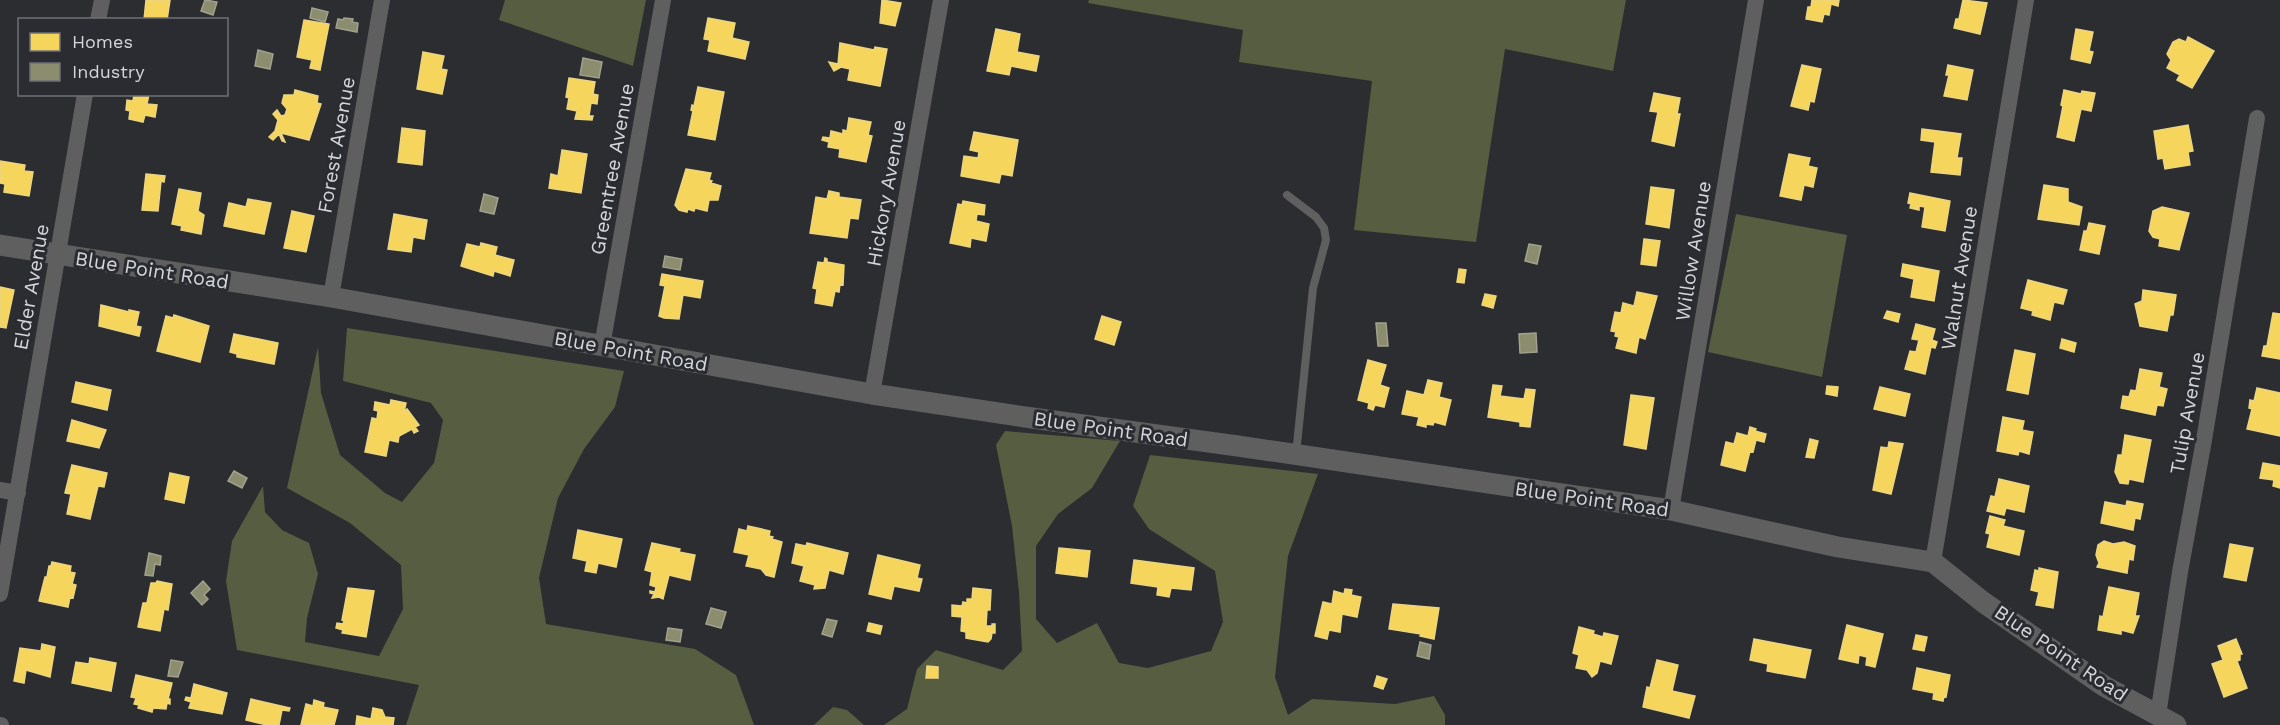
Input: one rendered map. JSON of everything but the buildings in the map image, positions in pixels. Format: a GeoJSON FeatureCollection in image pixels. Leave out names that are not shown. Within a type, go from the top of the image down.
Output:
{"type":"FeatureCollection","features":[{"type":"Feature","properties":{"kind":"street"},"geometry":{"type":"LineString","coordinates":[[98,18],[102,0]]}},
{"type":"Feature","properties":{"kind":"street","name":"Forest Avenue"},"geometry":{"type":"LineString","coordinates":[[331,297],[381,0]]}},
{"type":"Feature","properties":{"kind":"street","name":"Greentree Avenue"},"geometry":{"type":"LineString","coordinates":[[602,346],[663,0]]}},
{"type":"Feature","properties":{"kind":"street","name":"Hickory Avenue"},"geometry":{"type":"LineString","coordinates":[[872,394],[942,0]]}},
{"type":"Feature","properties":{"kind":"street","name":"Willow Avenue"},"geometry":{"type":"LineString","coordinates":[[1671,510],[1756,0]]}},
{"type":"Feature","properties":{"kind":"street","name":"Walnut Avenue"},"geometry":{"type":"LineString","coordinates":[[1933,562],[2026,0]]}},
{"type":"Feature","properties":{"kind":"street","name":"Elder Avenue"},"geometry":{"type":"LineString","coordinates":[[0,594],[85,96]]}},
{"type":"Feature","properties":{"kind":"street","name":"Tulip Avenue"},"geometry":{"type":"LineString","coordinates":[[2167,720],[2180,572],[2257,118]]}},
{"type":"Feature","properties":{"kind":"street","name":"Blue Point Road"},"geometry":{"type":"LineString","coordinates":[[0,245],[331,297],[872,394],[1671,510],[1838,547],[1933,562],[1983,602],[2104,686],[2167,720]]}},
{"type":"Feature","properties":{"kind":"street"},"geometry":{"type":"LineString","coordinates":[[0,490],[18,493]]}},
{"type":"Feature","properties":{"kind":"lane"},"geometry":{"type":"LineString","coordinates":[[1287,195],[1316,217],[1324,228],[1326,240],[1313,288],[1296,455]]}},
{"type":"Feature","properties":{"kind":"green space"},"geometry":{"type":"Polygon","coordinates":[[[505,0],[646,0],[633,66],[499,20],[505,0]]]}},
{"type":"Feature","properties":{"kind":"green space"},"geometry":{"type":"Polygon","coordinates":[[[1089,0],[1626,0],[1613,71],[1505,49],[1476,242],[1354,230],[1372,81],[1239,62],[1243,30],[1088,3],[1089,0]]]}},
{"type":"Feature","properties":{"kind":"green space"},"geometry":{"type":"Polygon","coordinates":[[[1736,214],[1847,235],[1822,377],[1708,352],[1736,214]]]}},
{"type":"Feature","properties":{"kind":"green space"},"geometry":{"type":"Polygon","coordinates":[[[347,328],[624,371],[615,407],[584,449],[558,498],[539,578],[546,624],[695,649],[736,675],[754,725],[406,725],[419,685],[237,650],[226,581],[232,541],[263,486],[265,512],[282,530],[309,543],[318,574],[307,618],[305,642],[379,656],[403,609],[401,565],[350,523],[287,488],[318,347],[321,393],[340,455],[385,493],[402,502],[434,463],[443,420],[431,403],[343,381],[347,328]]]}},
{"type":"Feature","properties":{"kind":"green space"},"geometry":{"type":"Polygon","coordinates":[[[1005,431],[1120,441],[1092,488],[1058,514],[1036,546],[1036,619],[1057,643],[1097,623],[1119,663],[1148,668],[1211,651],[1223,622],[1215,571],[1149,529],[1133,506],[1150,455],[1318,474],[1288,556],[1275,677],[1288,715],[1312,699],[1395,704],[1434,696],[1445,715],[1445,725],[884,725],[907,709],[917,669],[936,650],[1003,670],[1022,651],[1012,526],[996,445],[1005,431]]]}},
{"type":"Feature","properties":{"kind":"green space"},"geometry":{"type":"Polygon","coordinates":[[[833,707],[847,710],[864,725],[814,725],[833,707]]]}}]}
